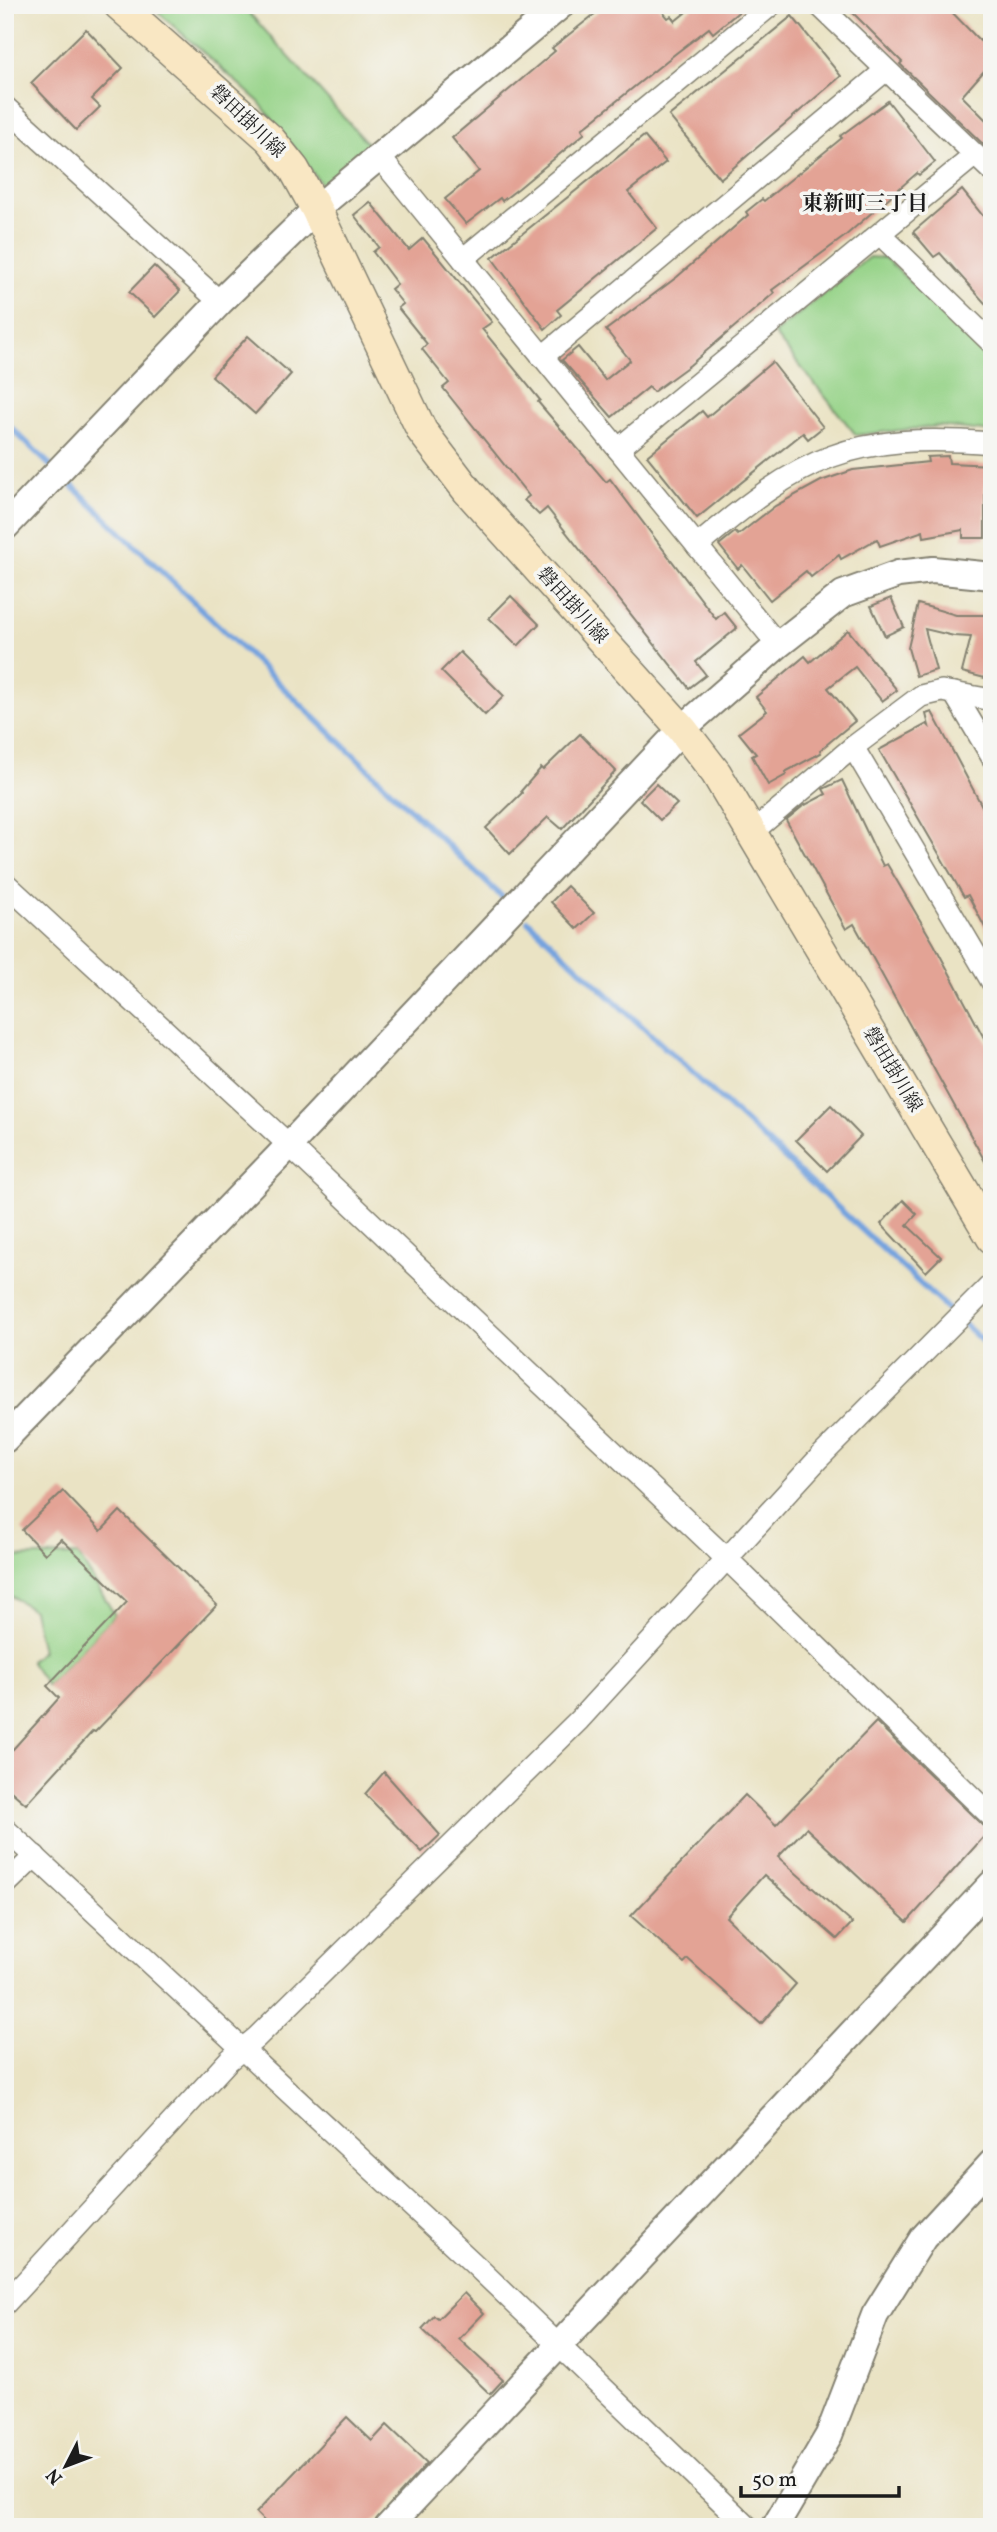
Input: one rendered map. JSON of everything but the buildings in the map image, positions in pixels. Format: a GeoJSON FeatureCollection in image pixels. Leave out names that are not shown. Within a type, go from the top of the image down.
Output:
{"type":"FeatureCollection","features":[{"type":"Feature","properties":{"kind":"main road","name":"磐田掛川線"},"geometry":{"type":"LineString","coordinates":[[119,5],[270,139],[294,169],[316,209],[422,431],[467,489],[682,729],[716,774],[992,1238]]}},
{"type":"Feature","properties":{"kind":"street"},"geometry":{"type":"LineString","coordinates":[[5,527],[220,302],[316,209],[561,5]]}},
{"type":"Feature","properties":{"kind":"street"},"geometry":{"type":"LineString","coordinates":[[463,259],[771,5]]}},
{"type":"Feature","properties":{"kind":"street"},"geometry":{"type":"LineString","coordinates":[[819,5],[992,171]]}},
{"type":"Feature","properties":{"kind":"street"},"geometry":{"type":"LineString","coordinates":[[542,357],[886,70]]}},
{"type":"Feature","properties":{"kind":"street"},"geometry":{"type":"LineString","coordinates":[[5,107],[220,302]]}},
{"type":"Feature","properties":{"kind":"street"},"geometry":{"type":"LineString","coordinates":[[378,155],[778,645]]}},
{"type":"Feature","properties":{"kind":"street"},"geometry":{"type":"LineString","coordinates":[[618,449],[975,156]]}},
{"type":"Feature","properties":{"kind":"street"},"geometry":{"type":"LineString","coordinates":[[880,234],[992,342]]}},
{"type":"Feature","properties":{"kind":"street"},"geometry":{"type":"LineString","coordinates":[[697,546],[754,497],[793,472],[836,452],[872,443],[904,441],[992,443]]}},
{"type":"Feature","properties":{"kind":"street"},"geometry":{"type":"LineString","coordinates":[[5,1439],[289,1145],[682,729],[778,645],[843,594],[898,574],[933,570],[991,575]]}},
{"type":"Feature","properties":{"kind":"street"},"geometry":{"type":"LineString","coordinates":[[751,833],[853,747],[921,696],[942,691],[992,700]]}},
{"type":"Feature","properties":{"kind":"street"},"geometry":{"type":"LineString","coordinates":[[954,693],[992,757]]}},
{"type":"Feature","properties":{"kind":"street"},"geometry":{"type":"LineString","coordinates":[[853,747],[992,982]]}},
{"type":"Feature","properties":{"kind":"street"},"geometry":{"type":"LineString","coordinates":[[5,883],[289,1145],[728,1560],[992,1817]]}},
{"type":"Feature","properties":{"kind":"street"},"geometry":{"type":"LineString","coordinates":[[5,2304],[229,2060],[242,2051],[500,1801],[728,1560],[819,1458],[992,1284]]}},
{"type":"Feature","properties":{"kind":"street"},"geometry":{"type":"LineString","coordinates":[[5,1829],[242,2051],[304,2105],[748,2527]]}},
{"type":"Feature","properties":{"kind":"street"},"geometry":{"type":"LineString","coordinates":[[5,1885],[35,1856]]}},
{"type":"Feature","properties":{"kind":"street"},"geometry":{"type":"LineString","coordinates":[[388,2527],[992,1884]]}},
{"type":"Feature","properties":{"kind":"street"},"geometry":{"type":"LineString","coordinates":[[775,2527],[830,2435],[875,2315],[923,2238],[992,2163]]}},
{"type":"Feature","properties":{"kind":"green space"},"geometry":{"type":"Polygon","coordinates":[[[150,5],[242,5],[378,155],[323,186],[259,102],[150,5]]]}},
{"type":"Feature","properties":{"kind":"green space"},"geometry":{"type":"Polygon","coordinates":[[[869,257],[885,258],[992,358],[992,432],[939,426],[856,435],[774,334],[869,257]]]}},
{"type":"Feature","properties":{"kind":"green space"},"geometry":{"type":"Polygon","coordinates":[[[78,1555],[115,1615],[47,1686],[30,1661],[42,1651],[33,1610],[5,1592],[5,1557],[78,1555]]]}},
{"type":"Feature","properties":{"kind":"waterway"},"geometry":{"type":"LineString","coordinates":[[5,422],[52,467]]}},
{"type":"Feature","properties":{"kind":"waterway"},"geometry":{"type":"LineString","coordinates":[[62,476],[503,898]]}},
{"type":"Feature","properties":{"kind":"waterway"},"geometry":{"type":"LineString","coordinates":[[528,921],[992,1350]]}},
{"type":"Feature","properties":{"kind":"district","name":"東新町三丁目"},"geometry":{"type":"Point","coordinates":[865,204]}}]}
